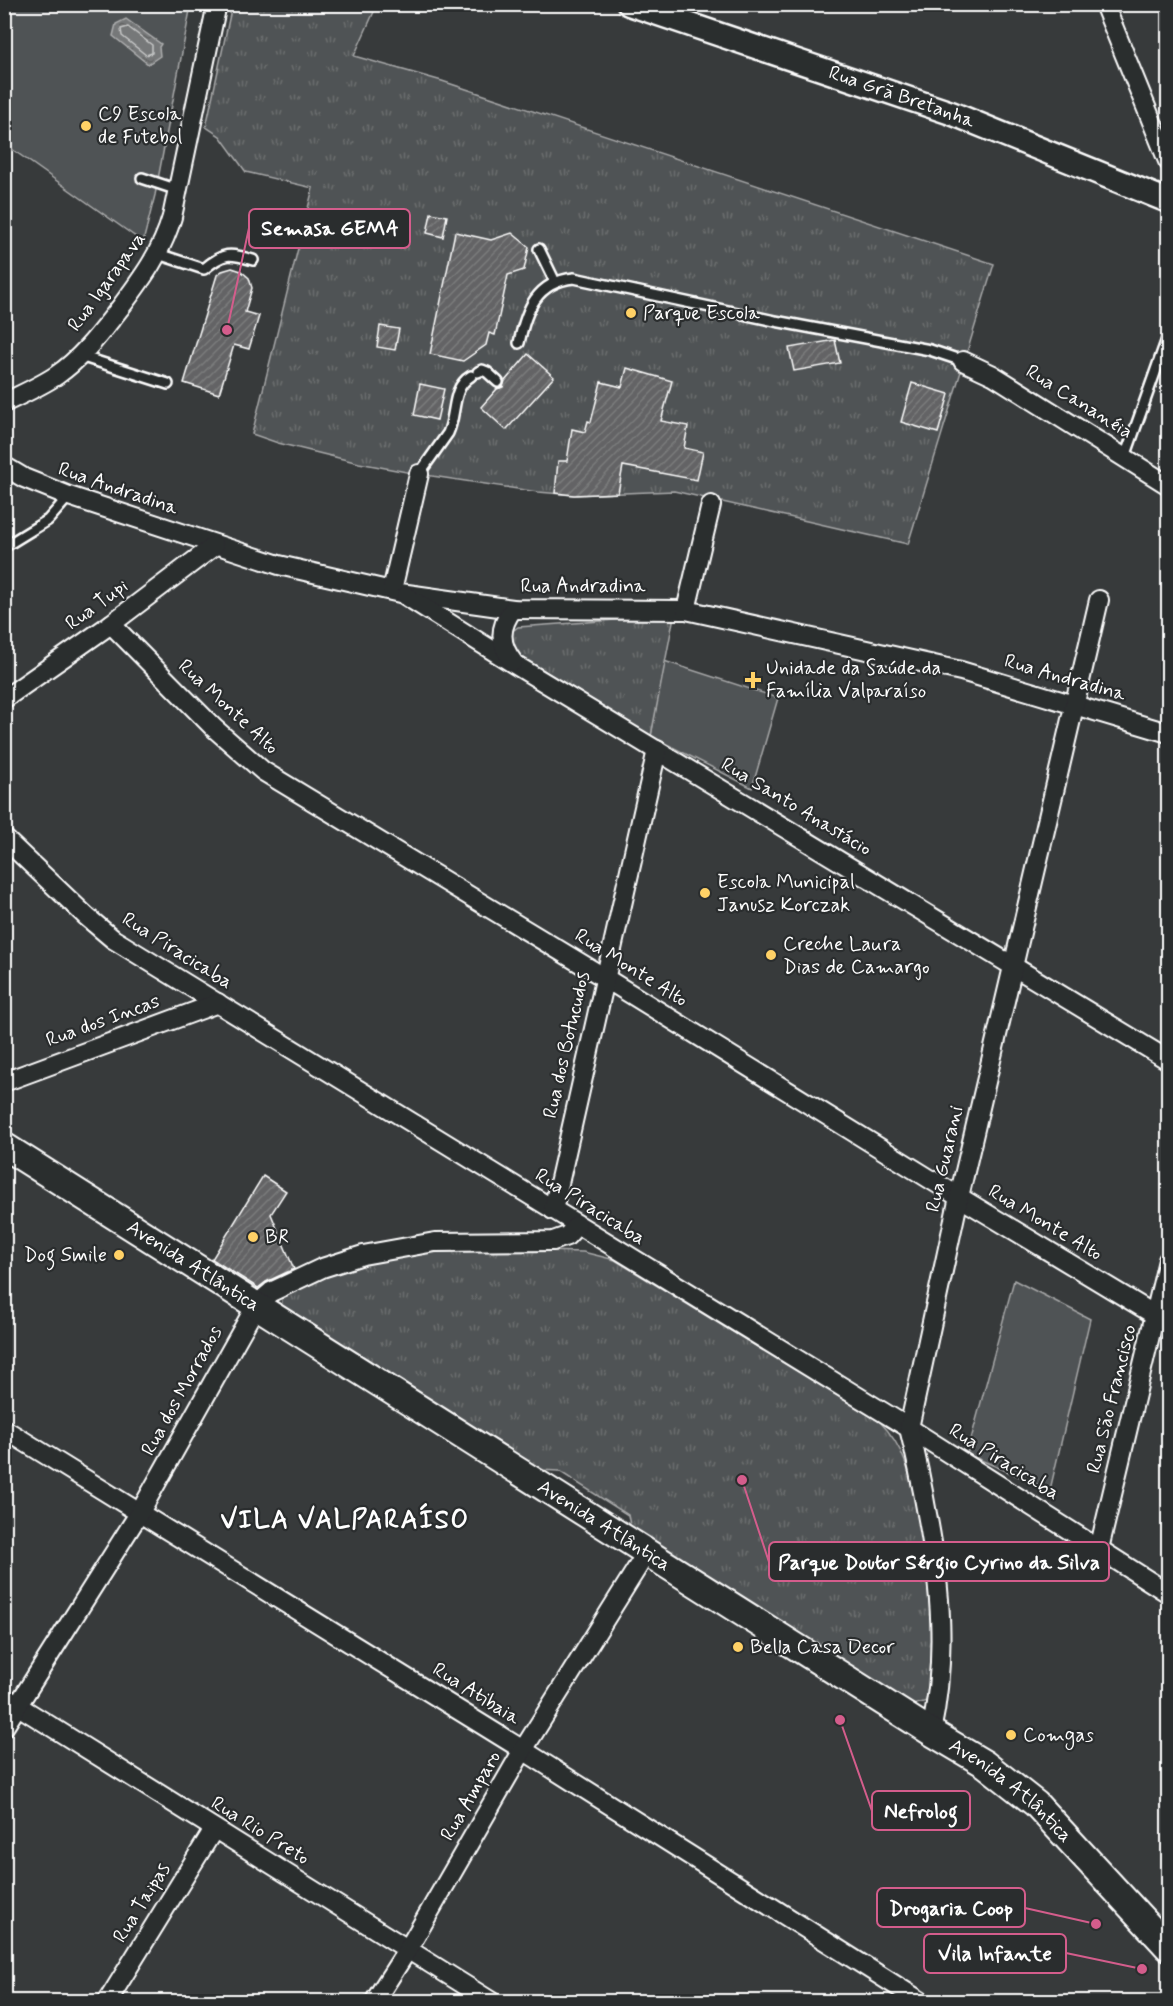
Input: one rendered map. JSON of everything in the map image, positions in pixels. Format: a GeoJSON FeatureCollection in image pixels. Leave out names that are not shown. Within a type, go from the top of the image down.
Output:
{"type":"FeatureCollection","features":[{"type":"Feature","properties":{"kind":"main road","name":"Avenida Atlântica"},"geometry":{"type":"LineString","coordinates":[[4,1146],[985,1764],[1036,1804],[1168,1947]]}},
{"type":"Feature","properties":{"kind":"street","name":"Rua Igarapava"},"geometry":{"type":"LineString","coordinates":[[4,403],[57,375],[80,356],[110,320],[158,254],[166,237],[178,190],[217,4]]}},
{"type":"Feature","properties":{"kind":"street","name":"Rua Grã Bretanha"},"geometry":{"type":"LineString","coordinates":[[629,4],[951,113],[1168,201]]}},
{"type":"Feature","properties":{"kind":"street"},"geometry":{"type":"LineString","coordinates":[[1104,4],[1168,161]]}},
{"type":"Feature","properties":{"kind":"street","name":"Rua Cananéia"},"geometry":{"type":"LineString","coordinates":[[963,361],[993,375],[1168,485]]}},
{"type":"Feature","properties":{"kind":"street","name":"Rua Andradina"},"geometry":{"type":"LineString","coordinates":[[4,466],[24,478],[69,496],[214,546],[279,565],[396,591],[513,609],[686,610],[960,671],[1168,733]]}},
{"type":"Feature","properties":{"kind":"street"},"geometry":{"type":"LineString","coordinates":[[396,591],[418,474]]}},
{"type":"Feature","properties":{"kind":"street"},"geometry":{"type":"LineString","coordinates":[[686,610],[711,505]]}},
{"type":"Feature","properties":{"kind":"street","name":"Rua Tupi"},"geometry":{"type":"LineString","coordinates":[[4,699],[111,624],[214,546]]}},
{"type":"Feature","properties":{"kind":"street","name":"Rua Santo Anastácio"},"geometry":{"type":"LineString","coordinates":[[396,591],[1168,1060]]}},
{"type":"Feature","properties":{"kind":"street","name":"Rua Guarani"},"geometry":{"type":"LineString","coordinates":[[931,1732],[942,1663],[939,1581],[916,1454],[909,1428],[959,1197],[1099,600]]}},
{"type":"Feature","properties":{"kind":"street"},"geometry":{"type":"LineString","coordinates":[[513,609],[501,633],[502,644],[514,664]]}},
{"type":"Feature","properties":{"kind":"street","name":"Rua Monte Alto"},"geometry":{"type":"LineString","coordinates":[[111,624],[214,728],[262,771],[1155,1315]]}},
{"type":"Feature","properties":{"kind":"street","name":"Rua dos Botucudos"},"geometry":{"type":"LineString","coordinates":[[553,1210],[657,750]]}},
{"type":"Feature","properties":{"kind":"street","name":"Rua Piracicaba"},"geometry":{"type":"LineString","coordinates":[[4,838],[100,929],[909,1428],[1168,1593]]}},
{"type":"Feature","properties":{"kind":"street","name":"Rua dos Incas"},"geometry":{"type":"LineString","coordinates":[[4,1082],[218,1003]]}},
{"type":"Feature","properties":{"kind":"street","name":"Rua dos Morrados"},"geometry":{"type":"LineString","coordinates":[[4,1727],[11,1702],[140,1512],[257,1304],[271,1292],[350,1258],[435,1242],[553,1241],[567,1236],[578,1225]]}},
{"type":"Feature","properties":{"kind":"street","name":"Rua São Francisco"},"geometry":{"type":"LineString","coordinates":[[1099,1549],[1168,1260]]}},
{"type":"Feature","properties":{"kind":"street","name":"Rua Atibaia"},"geometry":{"type":"LineString","coordinates":[[4,1429],[523,1750],[922,2001]]}},
{"type":"Feature","properties":{"kind":"street","name":"Rua Amparo"},"geometry":{"type":"LineString","coordinates":[[374,2001],[408,1949],[523,1750],[647,1552]]}},
{"type":"Feature","properties":{"kind":"street","name":"Rua Rio Preto"},"geometry":{"type":"LineString","coordinates":[[11,1702],[492,2001]]}},
{"type":"Feature","properties":{"kind":"street","name":"Rua Taipas"},"geometry":{"type":"LineString","coordinates":[[107,2001],[214,1829]]}},
{"type":"Feature","properties":{"kind":"lane"},"geometry":{"type":"LineString","coordinates":[[142,178],[178,190]]}},
{"type":"Feature","properties":{"kind":"lane"},"geometry":{"type":"LineString","coordinates":[[539,249],[555,282]]}},
{"type":"Feature","properties":{"kind":"lane"},"geometry":{"type":"LineString","coordinates":[[158,254],[204,269],[223,255],[232,254],[253,260]]}},
{"type":"Feature","properties":{"kind":"lane"},"geometry":{"type":"LineString","coordinates":[[519,343],[525,315],[540,293],[555,282],[574,278],[775,321],[930,350],[963,361]]}},
{"type":"Feature","properties":{"kind":"lane"},"geometry":{"type":"LineString","coordinates":[[1125,457],[1168,336]]}},
{"type":"Feature","properties":{"kind":"lane"},"geometry":{"type":"LineString","coordinates":[[80,356],[168,384]]}},
{"type":"Feature","properties":{"kind":"lane"},"geometry":{"type":"LineString","coordinates":[[418,474],[448,433],[459,387],[463,380],[482,370],[498,382]]}},
{"type":"Feature","properties":{"kind":"lane"},"geometry":{"type":"LineString","coordinates":[[4,547],[48,520],[69,496]]}},
{"type":"Feature","properties":{"kind":"green space","name":"C9 Escola de Futebol"},"geometry":{"type":"Polygon","coordinates":[[[5,5],[191,5],[155,195],[143,242],[5,146],[5,5]]]}},
{"type":"Feature","properties":{"kind":"green space","name":"Parque Escola"},"geometry":{"type":"Polygon","coordinates":[[[232,5],[377,5],[354,56],[442,81],[994,264],[908,544],[674,491],[574,495],[538,492],[359,463],[278,443],[252,434],[313,188],[246,172],[220,136],[206,127],[232,5]]]}},
{"type":"Feature","properties":{"kind":"green space"},"geometry":{"type":"Polygon","coordinates":[[[674,616],[651,736],[512,651],[510,633],[518,627],[674,616]]]}},
{"type":"Feature","properties":{"kind":"green space"},"geometry":{"type":"Polygon","coordinates":[[[664,661],[778,698],[752,788],[651,736],[664,661]]]}},
{"type":"Feature","properties":{"kind":"green space"},"geometry":{"type":"Polygon","coordinates":[[[497,1250],[583,1252],[615,1260],[880,1422],[896,1443],[907,1467],[919,1518],[928,1580],[933,1641],[927,1701],[910,1706],[631,1530],[628,1515],[559,1471],[537,1470],[281,1309],[283,1294],[360,1264],[411,1255],[497,1250]]]}},
{"type":"Feature","properties":{"kind":"green space"},"geometry":{"type":"Polygon","coordinates":[[[1014,1280],[1090,1319],[1050,1490],[967,1454],[1014,1280]]]}},
{"type":"Feature","properties":{"kind":"water"},"geometry":{"type":"Polygon","coordinates":[[[126,19],[161,44],[160,56],[148,64],[113,36],[116,24],[126,19]]]}},
{"type":"Feature","properties":{"kind":"building"},"geometry":{"type":"Polygon","coordinates":[[[431,213],[447,216],[443,237],[427,233],[431,213]]]}},
{"type":"Feature","properties":{"kind":"building"},"geometry":{"type":"Polygon","coordinates":[[[455,232],[491,240],[512,233],[529,247],[524,270],[508,275],[495,335],[489,333],[486,345],[463,361],[430,354],[455,232]]]}},
{"type":"Feature","properties":{"kind":"building"},"geometry":{"type":"Polygon","coordinates":[[[232,268],[241,271],[249,278],[252,288],[245,312],[259,316],[249,349],[234,345],[219,394],[184,383],[217,275],[232,268]]]}},
{"type":"Feature","properties":{"kind":"building"},"geometry":{"type":"Polygon","coordinates":[[[380,326],[399,329],[395,350],[377,347],[380,326]]]}},
{"type":"Feature","properties":{"kind":"building"},"geometry":{"type":"Polygon","coordinates":[[[835,340],[840,363],[794,371],[789,348],[835,340]]]}},
{"type":"Feature","properties":{"kind":"building"},"geometry":{"type":"Polygon","coordinates":[[[528,354],[554,377],[506,430],[481,407],[497,389],[503,387],[505,381],[528,354]]]}},
{"type":"Feature","properties":{"kind":"building"},"geometry":{"type":"Polygon","coordinates":[[[627,368],[672,381],[661,421],[688,426],[684,448],[703,452],[697,480],[623,466],[618,493],[574,495],[555,493],[558,461],[567,461],[572,429],[585,432],[588,421],[591,422],[601,382],[622,387],[627,368]]]}},
{"type":"Feature","properties":{"kind":"building"},"geometry":{"type":"Polygon","coordinates":[[[912,383],[949,394],[938,433],[901,422],[912,383]]]}},
{"type":"Feature","properties":{"kind":"building"},"geometry":{"type":"Polygon","coordinates":[[[420,384],[444,389],[437,420],[414,415],[420,384]]]}},
{"type":"Feature","properties":{"kind":"building","name":"BR"},"geometry":{"type":"Polygon","coordinates":[[[263,1176],[286,1191],[271,1214],[294,1269],[258,1288],[212,1259],[263,1176]]]}},
{"type":"Feature","properties":{"kind":"place","name":"C9 Escola de Futebol"},"geometry":{"type":"Point","coordinates":[86,126]}},
{"type":"Feature","properties":{"kind":"place","name":"Parque Escola"},"geometry":{"type":"Point","coordinates":[631,313]}},
{"type":"Feature","properties":{"kind":"place","name":"Semasa GEMA"},"geometry":{"type":"Point","coordinates":[227,330]}},
{"type":"Feature","properties":{"kind":"place","name":"Unidade da Saúde da Família Valparaíso"},"geometry":{"type":"Point","coordinates":[753,680]}},
{"type":"Feature","properties":{"kind":"place","name":"Escola Municipal Janusz Korczak"},"geometry":{"type":"Point","coordinates":[705,893]}},
{"type":"Feature","properties":{"kind":"place","name":"Creche Laura Dias de Camargo"},"geometry":{"type":"Point","coordinates":[771,955]}},
{"type":"Feature","properties":{"kind":"place","name":"BR"},"geometry":{"type":"Point","coordinates":[253,1237]}},
{"type":"Feature","properties":{"kind":"place","name":"Dog Smile"},"geometry":{"type":"Point","coordinates":[119,1255]}},
{"type":"Feature","properties":{"kind":"place","name":"Parque Doutor Sérgio Cyrino da Silva"},"geometry":{"type":"Point","coordinates":[742,1480]}},
{"type":"Feature","properties":{"kind":"place","name":"Bella Casa Decor"},"geometry":{"type":"Point","coordinates":[738,1647]}},
{"type":"Feature","properties":{"kind":"place","name":"Nefrolog"},"geometry":{"type":"Point","coordinates":[840,1720]}},
{"type":"Feature","properties":{"kind":"place","name":"Comgas"},"geometry":{"type":"Point","coordinates":[1011,1735]}},
{"type":"Feature","properties":{"kind":"place","name":"Drogaria Coop"},"geometry":{"type":"Point","coordinates":[1096,1924]}},
{"type":"Feature","properties":{"kind":"place","name":"Vila Infante"},"geometry":{"type":"Point","coordinates":[1142,1969]}},
{"type":"Feature","properties":{"kind":"district","name":"VILA VALPARAÍSO"},"geometry":{"type":"Point","coordinates":[345,1521]}}]}
